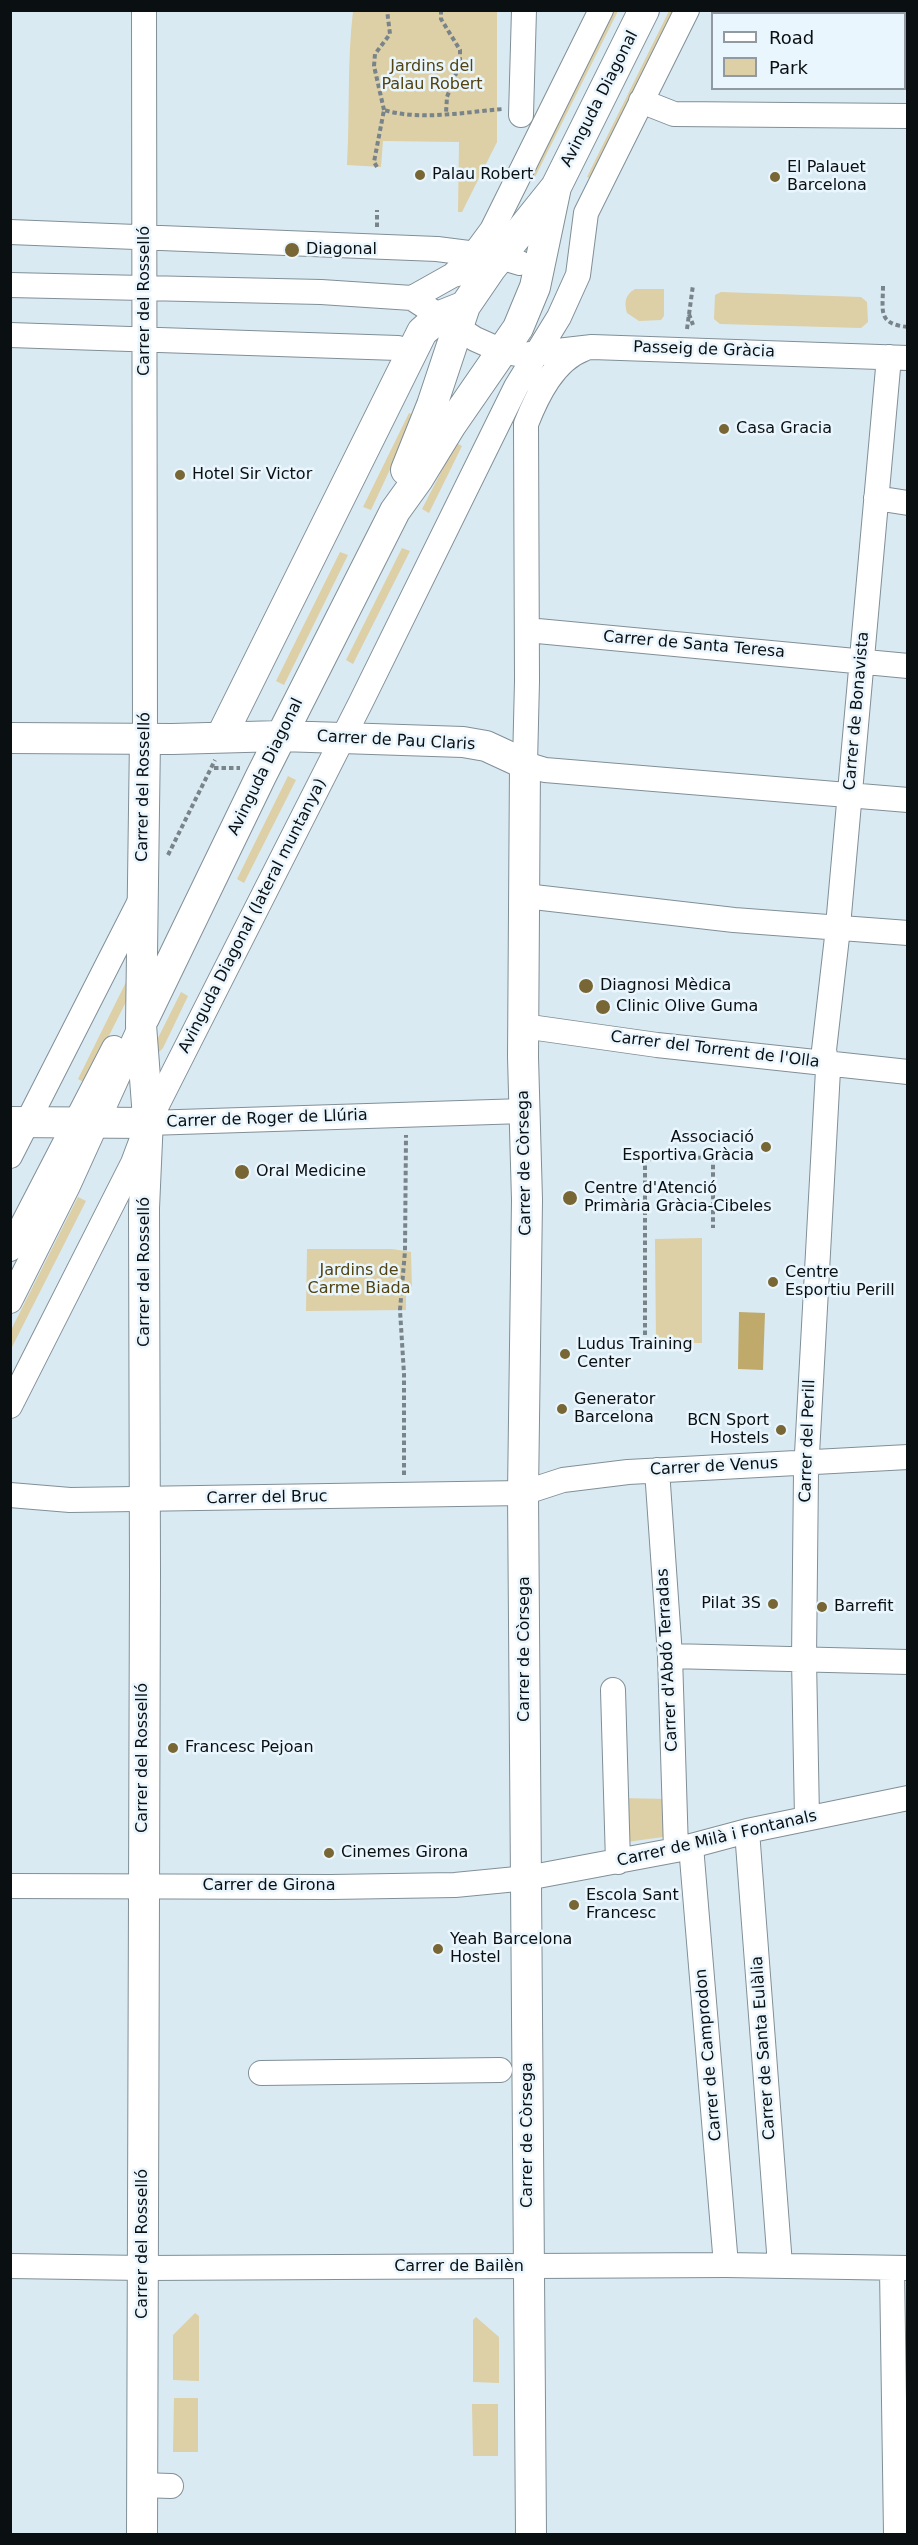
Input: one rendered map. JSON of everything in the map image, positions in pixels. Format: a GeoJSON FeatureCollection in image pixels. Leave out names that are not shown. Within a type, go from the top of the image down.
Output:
{"type":"FeatureCollection","features":[{"type":"Feature","properties":{"kind":"main road","name":"Avinguda Diagonal"},"geometry":{"type":"LineString","coordinates":[[141,1025],[281,735],[396,511],[457,416],[518,328],[530,305],[505,260],[556,187],[644,10]]}},
{"type":"Feature","properties":{"kind":"main road"},"geometry":{"type":"LineString","coordinates":[[218,748],[422,332],[454,317],[505,260],[556,187]]}},
{"type":"Feature","properties":{"kind":"main road","name":"Avinguda Diagonal"},"geometry":{"type":"LineString","coordinates":[[396,511],[405,472],[432,405],[454,317]]}},
{"type":"Feature","properties":{"kind":"main road","name":"Carrer de Pau Claris"},"geometry":{"type":"LineString","coordinates":[[10,738],[145,738],[218,748],[281,735],[463,742],[486,746],[525,764]]}},
{"type":"Feature","properties":{"kind":"main road","name":"Carrer del Rosselló"},"geometry":{"type":"LineString","coordinates":[[142,2535],[144,1208],[155,1112],[141,1025],[145,738]]}},
{"type":"Feature","properties":{"kind":"main road","name":"Carrer de Còrsega"},"geometry":{"type":"LineString","coordinates":[[525,764],[523,1026],[527,1210],[523,1493],[531,2535]]}},
{"type":"Feature","properties":{"kind":"main road","name":"Carrer de Roger de Llúria"},"geometry":{"type":"LineString","coordinates":[[20,1122],[86,1122],[155,1112]]}},
{"type":"Feature","properties":{"kind":"street","name":"Carrer del Rosselló"},"geometry":{"type":"LineString","coordinates":[[144,10],[145,738]]}},
{"type":"Feature","properties":{"kind":"street"},"geometry":{"type":"LineString","coordinates":[[521,111],[524,10]]}},
{"type":"Feature","properties":{"kind":"street"},"geometry":{"type":"LineString","coordinates":[[505,260],[496,221],[601,10]]}},
{"type":"Feature","properties":{"kind":"street"},"geometry":{"type":"LineString","coordinates":[[10,232],[436,249],[505,260],[580,259],[586,213],[687,10]]}},
{"type":"Feature","properties":{"kind":"street"},"geometry":{"type":"LineString","coordinates":[[641,101],[674,114],[908,116]]}},
{"type":"Feature","properties":{"kind":"street","name":"Avinguda Diagonal (lateral muntanya)"},"geometry":{"type":"LineString","coordinates":[[10,1406],[134,1163],[155,1112],[516,387],[559,318],[578,275],[580,259]]}},
{"type":"Feature","properties":{"kind":"street"},"geometry":{"type":"LineString","coordinates":[[412,298],[453,275],[505,260]]}},
{"type":"Feature","properties":{"kind":"street"},"geometry":{"type":"LineString","coordinates":[[10,285],[313,291],[412,298],[454,317]]}},
{"type":"Feature","properties":{"kind":"street","name":"Passeig de Gràcia"},"geometry":{"type":"LineString","coordinates":[[454,317],[481,342],[502,351],[522,355],[592,346],[898,357]]}},
{"type":"Feature","properties":{"kind":"street"},"geometry":{"type":"LineString","coordinates":[[10,335],[398,348],[411,353]]}},
{"type":"Feature","properties":{"kind":"street"},"geometry":{"type":"LineString","coordinates":[[592,346],[575,353],[563,363],[535,400],[526,424],[525,764],[545,770],[908,800]]}},
{"type":"Feature","properties":{"kind":"street","name":"Carrer de Bonavista"},"geometry":{"type":"LineString","coordinates":[[827,1064],[824,1050],[838,926],[876,498],[898,357]]}},
{"type":"Feature","properties":{"kind":"street"},"geometry":{"type":"LineString","coordinates":[[876,498],[908,503]]}},
{"type":"Feature","properties":{"kind":"street","name":"Carrer de Santa Teresa"},"geometry":{"type":"LineString","coordinates":[[527,630],[908,666]]}},
{"type":"Feature","properties":{"kind":"street"},"geometry":{"type":"LineString","coordinates":[[525,896],[734,920],[908,933]]}},
{"type":"Feature","properties":{"kind":"street"},"geometry":{"type":"LineString","coordinates":[[10,1156],[20,1122],[142,897]]}},
{"type":"Feature","properties":{"kind":"street","name":"Avinguda Diagonal"},"geometry":{"type":"LineString","coordinates":[[10,1249],[141,1025]]}},
{"type":"Feature","properties":{"kind":"street","name":"Carrer del Torrent de l'Olla"},"geometry":{"type":"LineString","coordinates":[[523,1026],[657,1044],[827,1064],[845,1063],[908,1072]]}},
{"type":"Feature","properties":{"kind":"street","name":"Carrer del Perill"},"geometry":{"type":"LineString","coordinates":[[807,1818],[804,1659],[806,1461],[827,1064]]}},
{"type":"Feature","properties":{"kind":"street","name":"Carrer de Roger de Llúria"},"geometry":{"type":"LineString","coordinates":[[155,1112],[524,1111]]}},
{"type":"Feature","properties":{"kind":"street","name":"Avinguda Diagonal"},"geometry":{"type":"LineString","coordinates":[[10,1301],[86,1122]]}},
{"type":"Feature","properties":{"kind":"street","name":"Carrer de Venus"},"geometry":{"type":"LineString","coordinates":[[523,1493],[563,1480],[657,1470],[908,1457]]}},
{"type":"Feature","properties":{"kind":"street","name":"Carrer d'Abdó Terradas"},"geometry":{"type":"LineString","coordinates":[[657,1470],[683,1848]]}},
{"type":"Feature","properties":{"kind":"street","name":"Carrer del Bruc"},"geometry":{"type":"LineString","coordinates":[[10,1495],[70,1500],[144,1500],[523,1493]]}},
{"type":"Feature","properties":{"kind":"street"},"geometry":{"type":"LineString","coordinates":[[670,1656],[908,1662]]}},
{"type":"Feature","properties":{"kind":"street"},"geometry":{"type":"LineString","coordinates":[[613,1690],[618,1862]]}},
{"type":"Feature","properties":{"kind":"street","name":"Carrer de Milà i Fontanals"},"geometry":{"type":"LineString","coordinates":[[527,1878],[618,1862],[747,1831],[908,1798]]}},
{"type":"Feature","properties":{"kind":"street","name":"Carrer de Santa Eulàlia"},"geometry":{"type":"LineString","coordinates":[[747,1831],[780,2265]]}},
{"type":"Feature","properties":{"kind":"street","name":"Carrer de Camprodon"},"geometry":{"type":"LineString","coordinates":[[683,1848],[726,2265]]}},
{"type":"Feature","properties":{"kind":"street","name":"Carrer de Girona"},"geometry":{"type":"LineString","coordinates":[[10,1886],[450,1885],[527,1878]]}},
{"type":"Feature","properties":{"kind":"street"},"geometry":{"type":"LineString","coordinates":[[261,2073],[500,2070]]}},
{"type":"Feature","properties":{"kind":"street","name":"Carrer de Bailèn"},"geometry":{"type":"LineString","coordinates":[[10,2266],[143,2268],[780,2265],[900,2269]]}},
{"type":"Feature","properties":{"kind":"street"},"geometry":{"type":"LineString","coordinates":[[896,2535],[900,2269]]}},
{"type":"Feature","properties":{"kind":"street"},"geometry":{"type":"LineString","coordinates":[[141,2485],[171,2486]]}},
{"type":"Feature","properties":{"kind":"path"},"geometry":{"type":"LineString","coordinates":[[377,167],[374,162],[384,110],[374,66],[375,54],[390,34],[387,10]]}},
{"type":"Feature","properties":{"kind":"path"},"geometry":{"type":"LineString","coordinates":[[441,10],[441,19],[460,50],[460,63],[447,96],[446,113]]}},
{"type":"Feature","properties":{"kind":"path"},"geometry":{"type":"LineString","coordinates":[[384,110],[395,114],[521,111]]}},
{"type":"Feature","properties":{"kind":"path"},"geometry":{"type":"LineString","coordinates":[[693,285],[686,333],[695,333]]}},
{"type":"Feature","properties":{"kind":"path"},"geometry":{"type":"LineString","coordinates":[[883,286],[882,314],[886,321],[893,326],[908,327]]}},
{"type":"Feature","properties":{"kind":"path"},"geometry":{"type":"LineString","coordinates":[[689,314],[693,325]]}},
{"type":"Feature","properties":{"kind":"path"},"geometry":{"type":"LineString","coordinates":[[167,856],[218,748]]}},
{"type":"Feature","properties":{"kind":"path","name":"Avinguda Diagonal"},"geometry":{"type":"LineString","coordinates":[[214,768],[243,768]]}},
{"type":"Feature","properties":{"kind":"path"},"geometry":{"type":"LineString","coordinates":[[404,1470],[404,1374],[400,1310],[405,1251],[406,1134]]}},
{"type":"Feature","properties":{"kind":"path"},"geometry":{"type":"LineString","coordinates":[[645,1335],[645,1160],[651,1159],[651,1153],[713,1159],[713,1228]]}},
{"type":"Feature","properties":{"kind":"green space","name":"Jardins del Palau Robert"},"geometry":{"type":"Polygon","coordinates":[[[353,11],[497,11],[497,142],[462,212],[458,212],[459,142],[383,141],[381,167],[347,165],[353,11]]]}},
{"type":"Feature","properties":{"kind":"green space"},"geometry":{"type":"Polygon","coordinates":[[[611,11],[618,11],[535,177],[530,174],[611,11]]]}},
{"type":"Feature","properties":{"kind":"green space"},"geometry":{"type":"Polygon","coordinates":[[[669,11],[676,11],[592,179],[587,177],[669,11]]]}},
{"type":"Feature","properties":{"kind":"green space"},"geometry":{"type":"Polygon","coordinates":[[[635,289],[664,289],[664,316],[661,320],[639,321],[627,313],[626,299],[635,289]]]}},
{"type":"Feature","properties":{"kind":"green space"},"geometry":{"type":"Polygon","coordinates":[[[721,292],[861,297],[867,302],[868,322],[861,328],[720,324],[714,319],[715,295],[721,292]]]}},
{"type":"Feature","properties":{"kind":"green space"},"geometry":{"type":"Polygon","coordinates":[[[409,413],[415,416],[371,510],[363,507],[409,413]]]}},
{"type":"Feature","properties":{"kind":"green space"},"geometry":{"type":"Polygon","coordinates":[[[456,443],[462,446],[429,513],[422,509],[456,443]]]}},
{"type":"Feature","properties":{"kind":"green space"},"geometry":{"type":"Polygon","coordinates":[[[402,548],[410,551],[353,664],[346,660],[402,548]]]}},
{"type":"Feature","properties":{"kind":"green space"},"geometry":{"type":"Polygon","coordinates":[[[340,552],[348,555],[284,685],[276,681],[340,552]]]}},
{"type":"Feature","properties":{"kind":"green space"},"geometry":{"type":"Polygon","coordinates":[[[288,776],[296,780],[244,883],[237,879],[288,776]]]}},
{"type":"Feature","properties":{"kind":"green space"},"geometry":{"type":"Polygon","coordinates":[[[131,972],[131,992],[85,1083],[78,1079],[131,972]]]}},
{"type":"Feature","properties":{"kind":"green space"},"geometry":{"type":"Polygon","coordinates":[[[181,992],[188,996],[163,1048],[156,1055],[157,1040],[181,992]]]}},
{"type":"Feature","properties":{"kind":"green space"},"geometry":{"type":"Polygon","coordinates":[[[78,1197],[86,1201],[11,1349],[11,1330],[78,1197]]]}},
{"type":"Feature","properties":{"kind":"green space"},"geometry":{"type":"Polygon","coordinates":[[[702,1238],[702,1343],[656,1343],[655,1239],[702,1238]]]}},
{"type":"Feature","properties":{"kind":"green space","name":"Jardins de Carme Biada"},"geometry":{"type":"Polygon","coordinates":[[[307,1249],[392,1249],[411,1252],[412,1291],[406,1291],[406,1310],[306,1311],[307,1249]]]}},
{"type":"Feature","properties":{"kind":"green space"},"geometry":{"type":"Polygon","coordinates":[[[619,1798],[669,1799],[670,1836],[620,1843],[619,1798]]]}},
{"type":"Feature","properties":{"kind":"green space"},"geometry":{"type":"Polygon","coordinates":[[[195,2313],[199,2316],[199,2381],[173,2380],[173,2335],[195,2313]]]}},
{"type":"Feature","properties":{"kind":"green space"},"geometry":{"type":"Polygon","coordinates":[[[476,2317],[499,2337],[499,2383],[473,2382],[473,2320],[476,2317]]]}},
{"type":"Feature","properties":{"kind":"green space"},"geometry":{"type":"Polygon","coordinates":[[[174,2398],[198,2398],[198,2452],[173,2452],[174,2398]]]}},
{"type":"Feature","properties":{"kind":"green space"},"geometry":{"type":"Polygon","coordinates":[[[472,2404],[498,2404],[498,2456],[473,2456],[472,2404]]]}},
{"type":"Feature","properties":{"kind":"shaded area"},"geometry":{"type":"Polygon","coordinates":[[[739,1312],[765,1313],[763,1370],[738,1369],[739,1312]]]}},
{"type":"Feature","properties":{"kind":"place","name":"Palau Robert"},"geometry":{"type":"Point","coordinates":[420,175]}},
{"type":"Feature","properties":{"kind":"place","name":"El Palauet Barcelona"},"geometry":{"type":"Point","coordinates":[775,177]}},
{"type":"Feature","properties":{"kind":"place","name":"Diagonal"},"geometry":{"type":"Point","coordinates":[292,250]}},
{"type":"Feature","properties":{"kind":"place","name":"Casa Gracia"},"geometry":{"type":"Point","coordinates":[724,429]}},
{"type":"Feature","properties":{"kind":"place","name":"Hotel Sir Victor"},"geometry":{"type":"Point","coordinates":[180,475]}},
{"type":"Feature","properties":{"kind":"place","name":"Diagnosi Mèdica"},"geometry":{"type":"Point","coordinates":[586,986]}},
{"type":"Feature","properties":{"kind":"place","name":"Clinic Olive Guma"},"geometry":{"type":"Point","coordinates":[603,1007]}},
{"type":"Feature","properties":{"kind":"place","name":"Associació Esportiva Gràcia"},"geometry":{"type":"Point","coordinates":[766,1147]}},
{"type":"Feature","properties":{"kind":"place","name":"Oral Medicine"},"geometry":{"type":"Point","coordinates":[242,1172]}},
{"type":"Feature","properties":{"kind":"place","name":"Centre d'Atenció Primària Gràcia-Cibeles"},"geometry":{"type":"Point","coordinates":[570,1198]}},
{"type":"Feature","properties":{"kind":"place","name":"Centre Esportiu Perill"},"geometry":{"type":"Point","coordinates":[773,1282]}},
{"type":"Feature","properties":{"kind":"place","name":"Ludus Training Center"},"geometry":{"type":"Point","coordinates":[565,1354]}},
{"type":"Feature","properties":{"kind":"place","name":"Generator Barcelona"},"geometry":{"type":"Point","coordinates":[562,1409]}},
{"type":"Feature","properties":{"kind":"place","name":"BCN Sport Hostels"},"geometry":{"type":"Point","coordinates":[781,1430]}},
{"type":"Feature","properties":{"kind":"place","name":"Pilat 3S"},"geometry":{"type":"Point","coordinates":[773,1604]}},
{"type":"Feature","properties":{"kind":"place","name":"Barrefit"},"geometry":{"type":"Point","coordinates":[822,1607]}},
{"type":"Feature","properties":{"kind":"place","name":"Francesc Pejoan"},"geometry":{"type":"Point","coordinates":[173,1748]}},
{"type":"Feature","properties":{"kind":"place","name":"Cinemes Girona"},"geometry":{"type":"Point","coordinates":[329,1853]}},
{"type":"Feature","properties":{"kind":"place","name":"Escola Sant Francesc"},"geometry":{"type":"Point","coordinates":[574,1905]}},
{"type":"Feature","properties":{"kind":"place","name":"Yeah Barcelona Hostel"},"geometry":{"type":"Point","coordinates":[438,1949]}}]}
